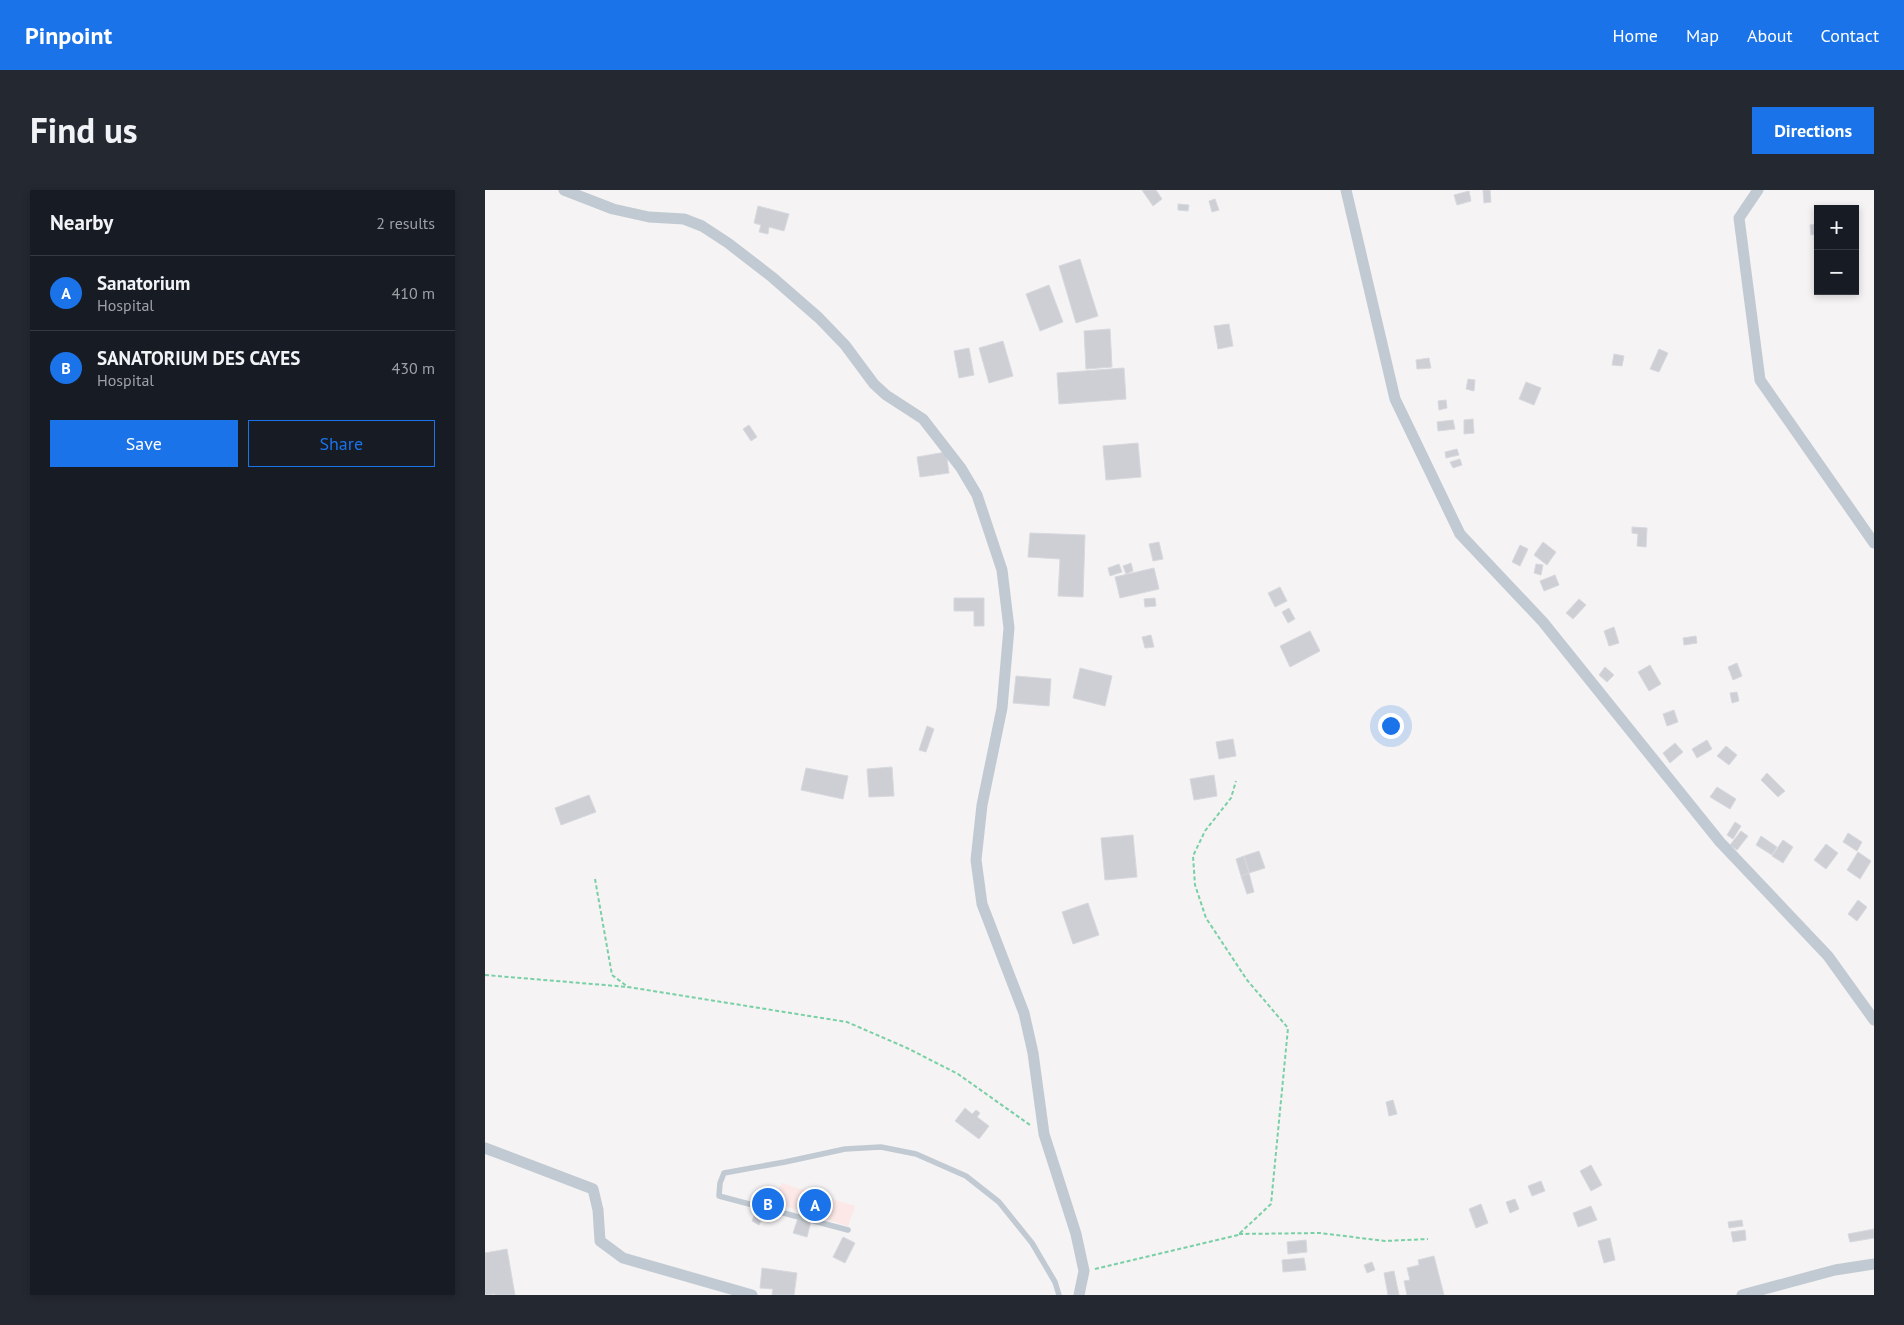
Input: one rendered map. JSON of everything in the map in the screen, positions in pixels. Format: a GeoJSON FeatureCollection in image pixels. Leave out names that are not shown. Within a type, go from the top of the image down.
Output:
{"type":"FeatureCollection","features":[{"type":"Feature","properties":{"kind":"street"},"geometry":{"type":"LineString","coordinates":[[564,190],[613,209],[649,217],[684,219],[702,226],[728,243],[772,277],[819,318],[845,344],[880,390],[923,419],[961,468],[977,495],[1002,570],[1009,628],[1002,708],[982,806],[976,860],[982,904],[1024,1013],[1033,1052],[1044,1134],[1076,1234],[1084,1271],[1079,1295]]}},
{"type":"Feature","properties":{"kind":"street"},"geometry":{"type":"LineString","coordinates":[[1346,190],[1395,399],[1460,534],[1543,622],[1720,842],[1828,956],[1874,1020]]}},
{"type":"Feature","properties":{"kind":"street"},"geometry":{"type":"LineString","coordinates":[[1759,190],[1739,218],[1760,380],[1874,543]]}},
{"type":"Feature","properties":{"kind":"street"},"geometry":{"type":"LineString","coordinates":[[485,1148],[593,1190],[598,1210],[600,1241],[623,1258],[752,1295]]}},
{"type":"Feature","properties":{"kind":"street"},"geometry":{"type":"LineString","coordinates":[[1742,1295],[1835,1270],[1874,1264]]}},
{"type":"Feature","properties":{"kind":"lane"},"geometry":{"type":"LineString","coordinates":[[848,1230],[719,1196],[720,1183],[724,1173],[845,1149],[881,1147],[916,1154],[966,1176],[999,1202],[1031,1243],[1055,1282],[1059,1295]]}},
{"type":"Feature","properties":{"kind":"path"},"geometry":{"type":"LineString","coordinates":[[1236,781],[1231,798],[1205,831],[1193,856],[1195,885],[1206,918],[1247,980],[1288,1028],[1271,1204],[1239,1234]]}},
{"type":"Feature","properties":{"kind":"path"},"geometry":{"type":"LineString","coordinates":[[595,879],[613,974],[628,987]]}},
{"type":"Feature","properties":{"kind":"path"},"geometry":{"type":"LineString","coordinates":[[485,976],[628,987],[847,1022],[907,1048],[958,1074],[1044,1134]]}},
{"type":"Feature","properties":{"kind":"path"},"geometry":{"type":"LineString","coordinates":[[1084,1271],[1239,1234],[1320,1233],[1385,1241],[1428,1240]]}},
{"type":"Feature","properties":{"kind":"shaded area"},"geometry":{"type":"Polygon","coordinates":[[[781,1183],[855,1206],[848,1226],[775,1203],[781,1183]]]}},
{"type":"Feature","properties":{"kind":"building"},"geometry":{"type":"Polygon","coordinates":[[[1142,190],[1156,190],[1162,199],[1153,206],[1142,190]]]}},
{"type":"Feature","properties":{"kind":"building"},"geometry":{"type":"Polygon","coordinates":[[[1483,190],[1490,190],[1491,202],[1484,203],[1483,190]]]}},
{"type":"Feature","properties":{"kind":"building"},"geometry":{"type":"Polygon","coordinates":[[[1469,191],[1471,201],[1457,205],[1454,195],[1469,191]]]}},
{"type":"Feature","properties":{"kind":"building"},"geometry":{"type":"Polygon","coordinates":[[[1215,199],[1219,210],[1212,212],[1209,201],[1215,199]]]}},
{"type":"Feature","properties":{"kind":"building"},"geometry":{"type":"Polygon","coordinates":[[[1178,204],[1189,205],[1188,211],[1178,210],[1178,204]]]}},
{"type":"Feature","properties":{"kind":"building"},"geometry":{"type":"Polygon","coordinates":[[[758,206],[789,214],[784,231],[769,227],[768,234],[759,232],[761,225],[754,223],[758,206]]]}},
{"type":"Feature","properties":{"kind":"building"},"geometry":{"type":"Polygon","coordinates":[[[1814,224],[1814,235],[1811,235],[1810,225],[1814,224]]]}},
{"type":"Feature","properties":{"kind":"building"},"geometry":{"type":"Polygon","coordinates":[[[1080,259],[1098,316],[1076,323],[1059,266],[1080,259]]]}},
{"type":"Feature","properties":{"kind":"building"},"geometry":{"type":"Polygon","coordinates":[[[1049,285],[1063,322],[1040,331],[1026,294],[1049,285]]]}},
{"type":"Feature","properties":{"kind":"building"},"geometry":{"type":"Polygon","coordinates":[[[1229,324],[1233,346],[1218,349],[1214,326],[1229,324]]]}},
{"type":"Feature","properties":{"kind":"building"},"geometry":{"type":"Polygon","coordinates":[[[1110,329],[1112,367],[1086,369],[1084,331],[1110,329]]]}},
{"type":"Feature","properties":{"kind":"building"},"geometry":{"type":"Polygon","coordinates":[[[1003,341],[1013,376],[989,383],[979,348],[1003,341]]]}},
{"type":"Feature","properties":{"kind":"building"},"geometry":{"type":"Polygon","coordinates":[[[969,348],[974,375],[959,378],[954,351],[969,348]]]}},
{"type":"Feature","properties":{"kind":"building"},"geometry":{"type":"Polygon","coordinates":[[[1659,349],[1668,353],[1659,372],[1650,369],[1659,349]]]}},
{"type":"Feature","properties":{"kind":"building"},"geometry":{"type":"Polygon","coordinates":[[[1614,354],[1624,356],[1622,366],[1612,365],[1614,354]]]}},
{"type":"Feature","properties":{"kind":"building"},"geometry":{"type":"Polygon","coordinates":[[[1429,358],[1431,368],[1417,369],[1416,360],[1429,358]]]}},
{"type":"Feature","properties":{"kind":"building"},"geometry":{"type":"Polygon","coordinates":[[[1124,368],[1126,399],[1059,404],[1057,373],[1124,368]]]}},
{"type":"Feature","properties":{"kind":"building"},"geometry":{"type":"Polygon","coordinates":[[[1468,379],[1475,380],[1474,391],[1466,389],[1468,379]]]}},
{"type":"Feature","properties":{"kind":"building"},"geometry":{"type":"Polygon","coordinates":[[[1526,382],[1541,388],[1534,405],[1519,399],[1526,382]]]}},
{"type":"Feature","properties":{"kind":"building"},"geometry":{"type":"Polygon","coordinates":[[[1446,400],[1447,408],[1439,410],[1438,401],[1446,400]]]}},
{"type":"Feature","properties":{"kind":"building"},"geometry":{"type":"Polygon","coordinates":[[[1473,419],[1474,433],[1464,434],[1464,420],[1473,419]]]}},
{"type":"Feature","properties":{"kind":"building"},"geometry":{"type":"Polygon","coordinates":[[[1453,420],[1455,429],[1438,431],[1437,422],[1453,420]]]}},
{"type":"Feature","properties":{"kind":"building"},"geometry":{"type":"Polygon","coordinates":[[[749,425],[757,437],[751,441],[743,429],[749,425]]]}},
{"type":"Feature","properties":{"kind":"building"},"geometry":{"type":"Polygon","coordinates":[[[1138,443],[1141,477],[1106,480],[1103,446],[1138,443]]]}},
{"type":"Feature","properties":{"kind":"building"},"geometry":{"type":"Polygon","coordinates":[[[1457,449],[1459,455],[1446,458],[1445,452],[1457,449]]]}},
{"type":"Feature","properties":{"kind":"building"},"geometry":{"type":"Polygon","coordinates":[[[946,452],[949,473],[920,477],[917,457],[946,452]]]}},
{"type":"Feature","properties":{"kind":"building"},"geometry":{"type":"Polygon","coordinates":[[[1460,459],[1462,465],[1453,468],[1450,462],[1460,459]]]}},
{"type":"Feature","properties":{"kind":"building"},"geometry":{"type":"Polygon","coordinates":[[[1632,527],[1647,528],[1646,547],[1637,546],[1638,534],[1632,533],[1632,527]]]}},
{"type":"Feature","properties":{"kind":"building"},"geometry":{"type":"Polygon","coordinates":[[[1030,533],[1085,535],[1083,597],[1058,596],[1060,559],[1028,557],[1030,533]]]}},
{"type":"Feature","properties":{"kind":"building"},"geometry":{"type":"Polygon","coordinates":[[[1159,542],[1163,559],[1153,561],[1149,544],[1159,542]]]}},
{"type":"Feature","properties":{"kind":"building"},"geometry":{"type":"Polygon","coordinates":[[[1543,542],[1556,552],[1547,565],[1534,555],[1543,542]]]}},
{"type":"Feature","properties":{"kind":"building"},"geometry":{"type":"Polygon","coordinates":[[[1520,545],[1528,549],[1520,566],[1512,562],[1520,545]]]}},
{"type":"Feature","properties":{"kind":"building"},"geometry":{"type":"Polygon","coordinates":[[[1131,563],[1133,571],[1126,574],[1123,566],[1131,563]]]}},
{"type":"Feature","properties":{"kind":"building"},"geometry":{"type":"Polygon","coordinates":[[[1119,564],[1122,572],[1110,576],[1108,568],[1119,564]]]}},
{"type":"Feature","properties":{"kind":"building"},"geometry":{"type":"Polygon","coordinates":[[[1536,564],[1543,565],[1541,575],[1534,573],[1536,564]]]}},
{"type":"Feature","properties":{"kind":"building"},"geometry":{"type":"Polygon","coordinates":[[[1154,568],[1159,589],[1120,598],[1115,577],[1154,568]]]}},
{"type":"Feature","properties":{"kind":"building"},"geometry":{"type":"Polygon","coordinates":[[[1555,575],[1559,585],[1544,591],[1540,581],[1555,575]]]}},
{"type":"Feature","properties":{"kind":"building"},"geometry":{"type":"Polygon","coordinates":[[[1280,587],[1287,601],[1275,607],[1268,593],[1280,587]]]}},
{"type":"Feature","properties":{"kind":"building"},"geometry":{"type":"Polygon","coordinates":[[[954,598],[984,598],[984,626],[974,626],[974,611],[954,611],[954,598]]]}},
{"type":"Feature","properties":{"kind":"building"},"geometry":{"type":"Polygon","coordinates":[[[1155,598],[1156,606],[1145,607],[1144,599],[1155,598]]]}},
{"type":"Feature","properties":{"kind":"building"},"geometry":{"type":"Polygon","coordinates":[[[1579,599],[1586,605],[1573,619],[1566,613],[1579,599]]]}},
{"type":"Feature","properties":{"kind":"building"},"geometry":{"type":"Polygon","coordinates":[[[1289,608],[1295,619],[1288,623],[1282,612],[1289,608]]]}},
{"type":"Feature","properties":{"kind":"building"},"geometry":{"type":"Polygon","coordinates":[[[1614,627],[1619,643],[1609,646],[1604,631],[1614,627]]]}},
{"type":"Feature","properties":{"kind":"building"},"geometry":{"type":"Polygon","coordinates":[[[1310,631],[1320,651],[1290,667],[1280,646],[1310,631]]]}},
{"type":"Feature","properties":{"kind":"building"},"geometry":{"type":"Polygon","coordinates":[[[1151,635],[1154,647],[1145,648],[1142,637],[1151,635]]]}},
{"type":"Feature","properties":{"kind":"building"},"geometry":{"type":"Polygon","coordinates":[[[1696,636],[1697,643],[1684,645],[1683,638],[1696,636]]]}},
{"type":"Feature","properties":{"kind":"building"},"geometry":{"type":"Polygon","coordinates":[[[1737,663],[1742,676],[1733,680],[1728,667],[1737,663]]]}},
{"type":"Feature","properties":{"kind":"building"},"geometry":{"type":"Polygon","coordinates":[[[1650,665],[1661,684],[1649,691],[1638,672],[1650,665]]]}},
{"type":"Feature","properties":{"kind":"building"},"geometry":{"type":"Polygon","coordinates":[[[1605,667],[1614,675],[1607,682],[1599,675],[1605,667]]]}},
{"type":"Feature","properties":{"kind":"building"},"geometry":{"type":"Polygon","coordinates":[[[1080,668],[1112,676],[1105,706],[1073,698],[1080,668]]]}},
{"type":"Feature","properties":{"kind":"building"},"geometry":{"type":"Polygon","coordinates":[[[1016,676],[1051,679],[1049,706],[1013,703],[1016,676]]]}},
{"type":"Feature","properties":{"kind":"building"},"geometry":{"type":"Polygon","coordinates":[[[1737,692],[1739,701],[1732,703],[1730,693],[1737,692]]]}},
{"type":"Feature","properties":{"kind":"building"},"geometry":{"type":"Polygon","coordinates":[[[1674,710],[1678,722],[1667,726],[1663,714],[1674,710]]]}},
{"type":"Feature","properties":{"kind":"building"},"geometry":{"type":"Polygon","coordinates":[[[927,726],[934,729],[926,752],[919,750],[927,726]]]}},
{"type":"Feature","properties":{"kind":"building"},"geometry":{"type":"Polygon","coordinates":[[[1233,739],[1236,756],[1219,759],[1216,742],[1233,739]]]}},
{"type":"Feature","properties":{"kind":"building"},"geometry":{"type":"Polygon","coordinates":[[[1707,740],[1712,749],[1697,758],[1692,749],[1707,740]]]}},
{"type":"Feature","properties":{"kind":"building"},"geometry":{"type":"Polygon","coordinates":[[[1675,743],[1683,752],[1670,763],[1663,753],[1675,743]]]}},
{"type":"Feature","properties":{"kind":"building"},"geometry":{"type":"Polygon","coordinates":[[[1726,746],[1737,755],[1729,765],[1717,756],[1726,746]]]}},
{"type":"Feature","properties":{"kind":"building"},"geometry":{"type":"Polygon","coordinates":[[[892,767],[894,796],[869,797],[867,769],[892,767]]]}},
{"type":"Feature","properties":{"kind":"building"},"geometry":{"type":"Polygon","coordinates":[[[806,768],[848,776],[843,799],[801,790],[806,768]]]}},
{"type":"Feature","properties":{"kind":"building"},"geometry":{"type":"Polygon","coordinates":[[[1767,773],[1785,791],[1778,797],[1761,780],[1767,773]]]}},
{"type":"Feature","properties":{"kind":"building"},"geometry":{"type":"Polygon","coordinates":[[[1214,775],[1217,796],[1194,800],[1190,779],[1214,775]]]}},
{"type":"Feature","properties":{"kind":"building"},"geometry":{"type":"Polygon","coordinates":[[[1717,787],[1736,799],[1730,809],[1710,797],[1717,787]]]}},
{"type":"Feature","properties":{"kind":"building"},"geometry":{"type":"Polygon","coordinates":[[[589,795],[596,812],[561,825],[555,808],[589,795]]]}},
{"type":"Feature","properties":{"kind":"building"},"geometry":{"type":"Polygon","coordinates":[[[1735,822],[1741,826],[1733,839],[1727,835],[1735,822]]]}},
{"type":"Feature","properties":{"kind":"building"},"geometry":{"type":"Polygon","coordinates":[[[1741,831],[1748,836],[1737,850],[1730,845],[1741,831]]]}},
{"type":"Feature","properties":{"kind":"building"},"geometry":{"type":"Polygon","coordinates":[[[1848,833],[1862,842],[1857,851],[1843,842],[1848,833]]]}},
{"type":"Feature","properties":{"kind":"building"},"geometry":{"type":"Polygon","coordinates":[[[1133,835],[1137,877],[1105,880],[1101,838],[1133,835]]]}},
{"type":"Feature","properties":{"kind":"building"},"geometry":{"type":"Polygon","coordinates":[[[1761,836],[1777,847],[1772,855],[1756,845],[1761,836]]]}},
{"type":"Feature","properties":{"kind":"building"},"geometry":{"type":"Polygon","coordinates":[[[1783,840],[1793,847],[1783,863],[1772,856],[1783,840]]]}},
{"type":"Feature","properties":{"kind":"building"},"geometry":{"type":"Polygon","coordinates":[[[1826,844],[1838,853],[1826,869],[1814,860],[1826,844]]]}},
{"type":"Feature","properties":{"kind":"building"},"geometry":{"type":"Polygon","coordinates":[[[1259,851],[1265,868],[1249,873],[1244,856],[1259,851]]]}},
{"type":"Feature","properties":{"kind":"building"},"geometry":{"type":"Polygon","coordinates":[[[1858,852],[1871,861],[1860,879],[1847,870],[1858,852]]]}},
{"type":"Feature","properties":{"kind":"building"},"geometry":{"type":"Polygon","coordinates":[[[1244,856],[1249,873],[1241,876],[1236,859],[1244,856]]]}},
{"type":"Feature","properties":{"kind":"building"},"geometry":{"type":"Polygon","coordinates":[[[1249,873],[1254,892],[1247,894],[1241,876],[1249,873]]]}},
{"type":"Feature","properties":{"kind":"building"},"geometry":{"type":"Polygon","coordinates":[[[1858,900],[1867,907],[1857,921],[1848,914],[1858,900]]]}},
{"type":"Feature","properties":{"kind":"building"},"geometry":{"type":"Polygon","coordinates":[[[1088,903],[1099,935],[1073,944],[1062,912],[1088,903]]]}},
{"type":"Feature","properties":{"kind":"building"},"geometry":{"type":"Polygon","coordinates":[[[1393,1100],[1397,1114],[1389,1116],[1386,1102],[1393,1100]]]}},
{"type":"Feature","properties":{"kind":"building"},"geometry":{"type":"Polygon","coordinates":[[[965,1108],[972,1114],[976,1110],[980,1113],[977,1117],[989,1126],[979,1139],[955,1121],[965,1108]]]}},
{"type":"Feature","properties":{"kind":"building"},"geometry":{"type":"Polygon","coordinates":[[[1591,1165],[1602,1185],[1591,1191],[1580,1171],[1591,1165]]]}},
{"type":"Feature","properties":{"kind":"building"},"geometry":{"type":"Polygon","coordinates":[[[1541,1181],[1545,1191],[1532,1196],[1528,1186],[1541,1181]]]}},
{"type":"Feature","properties":{"kind":"building"},"geometry":{"type":"Polygon","coordinates":[[[1515,1199],[1519,1209],[1510,1213],[1506,1202],[1515,1199]]]}},
{"type":"Feature","properties":{"kind":"building"},"geometry":{"type":"Polygon","coordinates":[[[1481,1204],[1488,1223],[1476,1228],[1469,1209],[1481,1204]]]}},
{"type":"Feature","properties":{"kind":"building"},"geometry":{"type":"Polygon","coordinates":[[[1591,1206],[1597,1220],[1578,1227],[1573,1213],[1591,1206]]]}},
{"type":"Feature","properties":{"kind":"building"},"geometry":{"type":"Polygon","coordinates":[[[756,1211],[764,1214],[759,1225],[752,1221],[756,1211]]]}},
{"type":"Feature","properties":{"kind":"building"},"geometry":{"type":"Polygon","coordinates":[[[798,1218],[811,1221],[807,1237],[793,1233],[798,1218]]]}},
{"type":"Feature","properties":{"kind":"building"},"geometry":{"type":"Polygon","coordinates":[[[1742,1220],[1743,1226],[1729,1228],[1728,1222],[1742,1220]]]}},
{"type":"Feature","properties":{"kind":"building"},"geometry":{"type":"Polygon","coordinates":[[[1874,1229],[1874,1238],[1850,1242],[1848,1234],[1874,1229]]]}},
{"type":"Feature","properties":{"kind":"building"},"geometry":{"type":"Polygon","coordinates":[[[1745,1230],[1746,1240],[1733,1242],[1731,1232],[1745,1230]]]}},
{"type":"Feature","properties":{"kind":"building"},"geometry":{"type":"Polygon","coordinates":[[[843,1237],[855,1243],[845,1263],[833,1257],[843,1237]]]}},
{"type":"Feature","properties":{"kind":"building"},"geometry":{"type":"Polygon","coordinates":[[[1610,1238],[1615,1260],[1604,1263],[1598,1241],[1610,1238]]]}},
{"type":"Feature","properties":{"kind":"building"},"geometry":{"type":"Polygon","coordinates":[[[1306,1240],[1307,1252],[1288,1254],[1287,1242],[1306,1240]]]}},
{"type":"Feature","properties":{"kind":"building"},"geometry":{"type":"Polygon","coordinates":[[[507,1249],[515,1295],[485,1295],[485,1253],[507,1249]]]}},
{"type":"Feature","properties":{"kind":"building"},"geometry":{"type":"Polygon","coordinates":[[[1434,1256],[1444,1295],[1407,1295],[1404,1281],[1410,1280],[1407,1268],[1419,1265],[1418,1260],[1434,1256]]]}},
{"type":"Feature","properties":{"kind":"building"},"geometry":{"type":"Polygon","coordinates":[[[1304,1258],[1306,1270],[1283,1272],[1282,1260],[1304,1258]]]}},
{"type":"Feature","properties":{"kind":"building"},"geometry":{"type":"Polygon","coordinates":[[[1372,1262],[1375,1270],[1367,1273],[1364,1265],[1372,1262]]]}},
{"type":"Feature","properties":{"kind":"building"},"geometry":{"type":"Polygon","coordinates":[[[762,1268],[797,1273],[794,1295],[772,1295],[773,1289],[760,1288],[762,1268]]]}},
{"type":"Feature","properties":{"kind":"building"},"geometry":{"type":"Polygon","coordinates":[[[1394,1271],[1399,1295],[1388,1295],[1384,1273],[1394,1271]]]}},
{"type":"Feature","properties":{"kind":"place","name":"SANATORIUM DES CAYES"},"geometry":{"type":"Point","coordinates":[768,1204]}},
{"type":"Feature","properties":{"kind":"place","name":"Sanatorium"},"geometry":{"type":"Point","coordinates":[815,1205]}}]}
